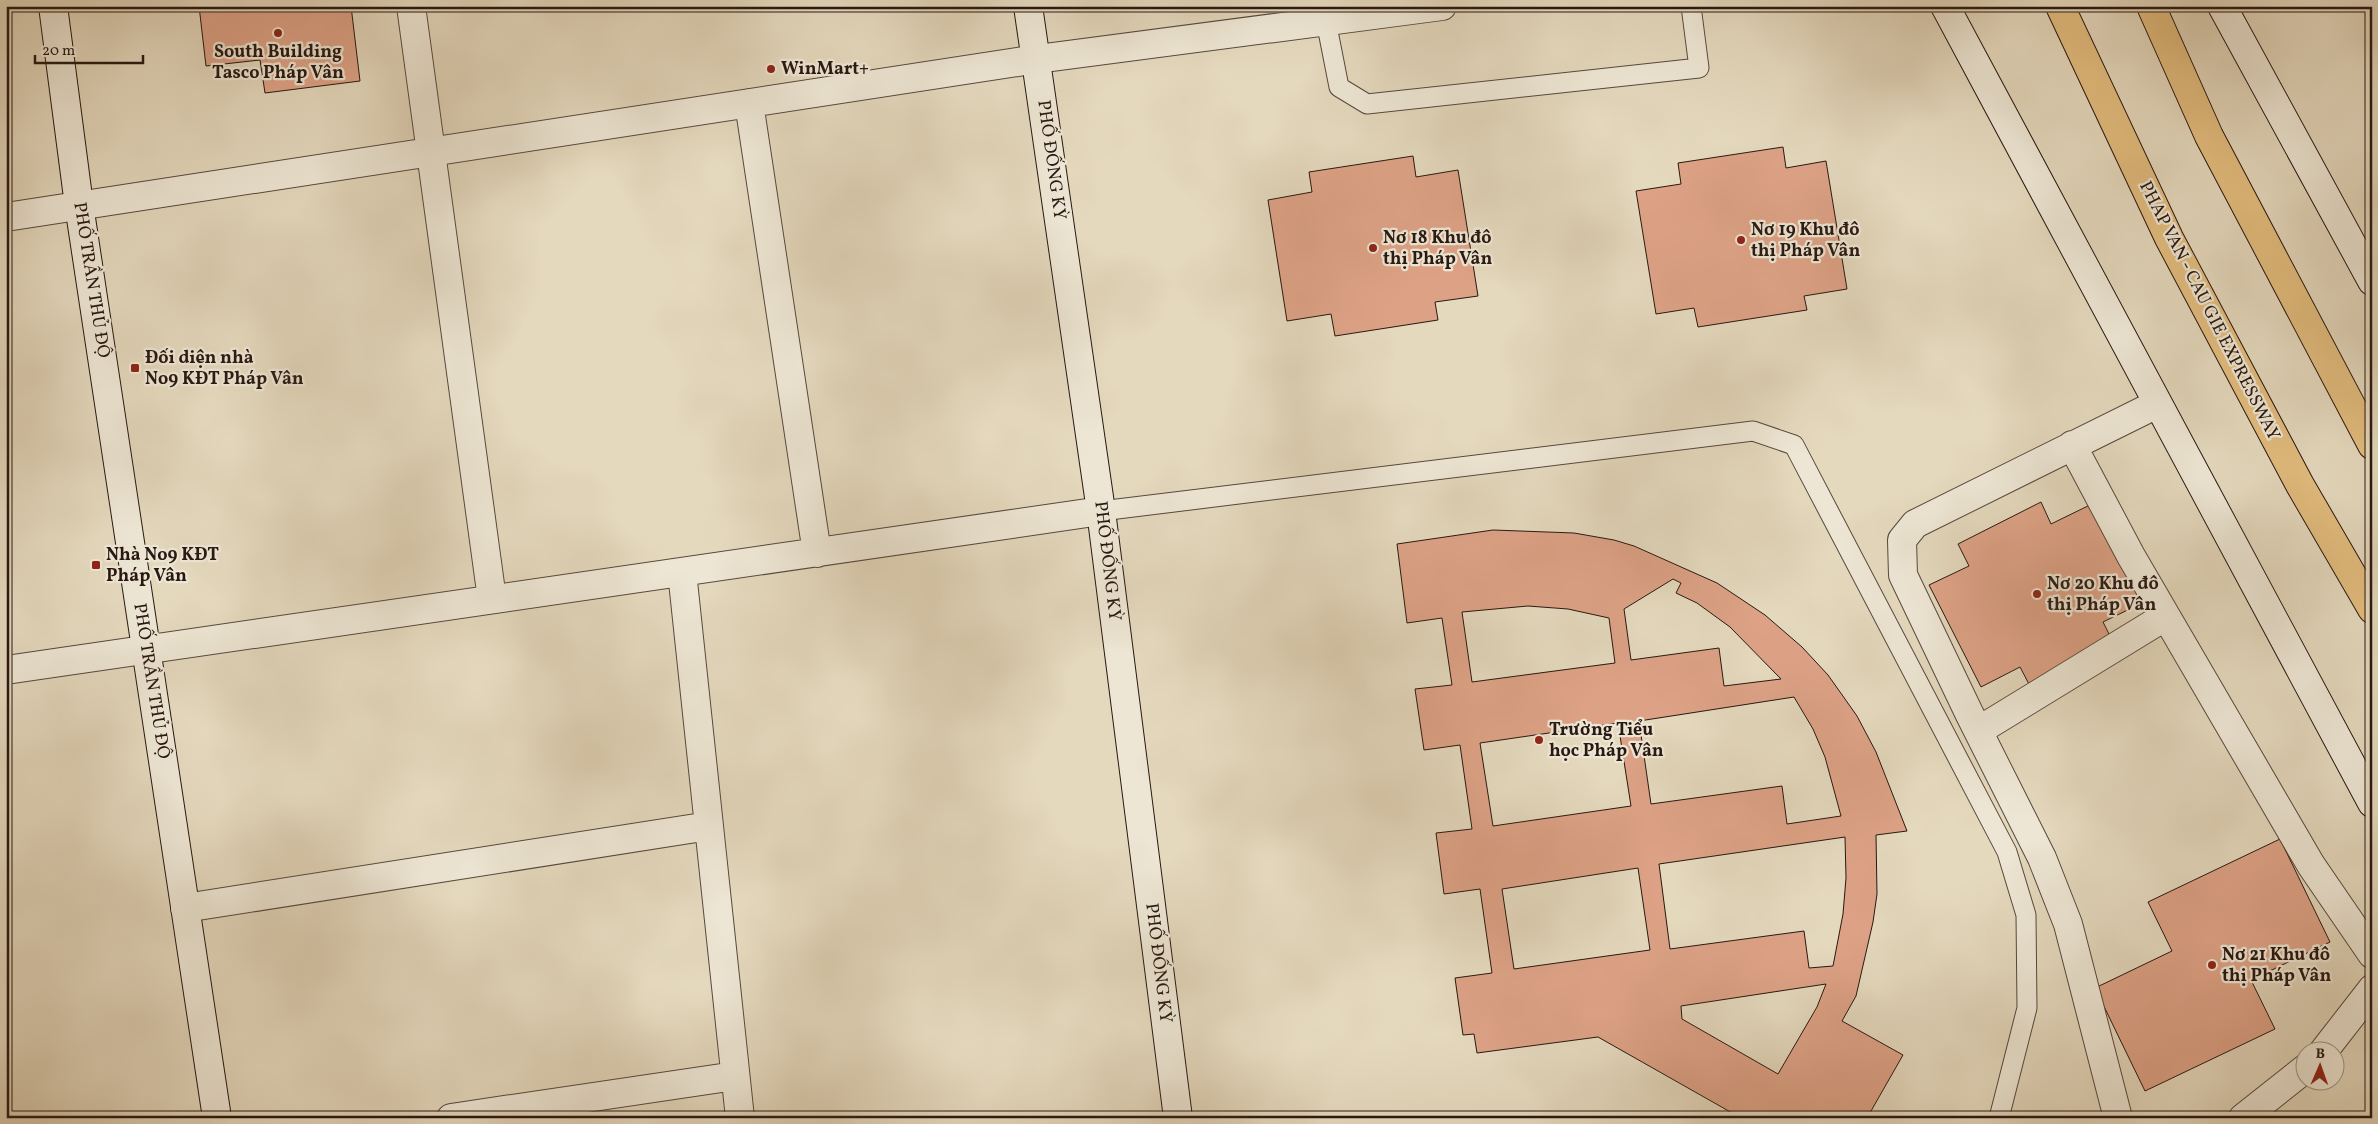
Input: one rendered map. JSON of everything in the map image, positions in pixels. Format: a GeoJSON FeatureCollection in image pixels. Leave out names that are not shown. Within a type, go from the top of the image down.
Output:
{"type":"FeatureCollection","features":[{"type":"Feature","properties":{"kind":"highway","name":"PHAP VAN - CAU GIE EXPRESSWAY"},"geometry":{"type":"LineString","coordinates":[[2060,6],[2173,247],[2300,485],[2372,609]]}},
{"type":"Feature","properties":{"kind":"highway"},"geometry":{"type":"LineString","coordinates":[[2151,6],[2209,136],[2372,445]]}},
{"type":"Feature","properties":{"kind":"street","name":"PHỐ TRẦN THỦ ĐỘ"},"geometry":{"type":"LineString","coordinates":[[53,6],[79,205],[218,1118]]}},
{"type":"Feature","properties":{"kind":"street"},"geometry":{"type":"LineString","coordinates":[[411,6],[492,599]]}},
{"type":"Feature","properties":{"kind":"street","name":"PHỐ ĐỐNG KỲ"},"geometry":{"type":"LineString","coordinates":[[1028,6],[1101,511],[1178,1118]]}},
{"type":"Feature","properties":{"kind":"street"},"geometry":{"type":"LineString","coordinates":[[6,216],[1037,60],[1442,6]]}},
{"type":"Feature","properties":{"kind":"street"},"geometry":{"type":"LineString","coordinates":[[1945,6],[2372,803]]}},
{"type":"Feature","properties":{"kind":"street"},"geometry":{"type":"LineString","coordinates":[[2222,6],[2372,281]]}},
{"type":"Feature","properties":{"kind":"street"},"geometry":{"type":"LineString","coordinates":[[749,103],[817,552]]}},
{"type":"Feature","properties":{"kind":"street"},"geometry":{"type":"LineString","coordinates":[[2118,1118],[2068,924],[2042,858],[1978,731],[1904,575],[1902,540],[1915,524],[2157,404]]}},
{"type":"Feature","properties":{"kind":"street"},"geometry":{"type":"LineString","coordinates":[[2072,445],[2166,616],[2311,865],[2372,954]]}},
{"type":"Feature","properties":{"kind":"street"},"geometry":{"type":"LineString","coordinates":[[6,670],[1101,511]]}},
{"type":"Feature","properties":{"kind":"street"},"geometry":{"type":"LineString","coordinates":[[682,572],[740,1118]]}},
{"type":"Feature","properties":{"kind":"street"},"geometry":{"type":"LineString","coordinates":[[1978,731],[2166,616]]}},
{"type":"Feature","properties":{"kind":"street"},"geometry":{"type":"LineString","coordinates":[[185,908],[709,826]]}},
{"type":"Feature","properties":{"kind":"street"},"geometry":{"type":"LineString","coordinates":[[2331,1042],[2372,988]]}},
{"type":"Feature","properties":{"kind":"street"},"geometry":{"type":"LineString","coordinates":[[451,1118],[735,1076]]}},
{"type":"Feature","properties":{"kind":"street"},"geometry":{"type":"LineString","coordinates":[[2243,1118],[2296,1076]]}},
{"type":"Feature","properties":{"kind":"lane"},"geometry":{"type":"LineString","coordinates":[[1326,21],[1339,87],[1368,104],[1699,68],[1692,6]]}},
{"type":"Feature","properties":{"kind":"lane"},"geometry":{"type":"LineString","coordinates":[[1101,511],[1753,431],[1794,445],[2007,852],[2026,915],[2028,1008],[1999,1118]]}},
{"type":"Feature","properties":{"kind":"building","name":"South Building Tasco Pháp Vân"},"geometry":{"type":"Polygon","coordinates":[[[199,6],[351,6],[360,81],[265,93],[260,60],[206,66],[199,6]]]}},
{"type":"Feature","properties":{"kind":"building","name":"Nơ 19 Khu đô thị Pháp Vân"},"geometry":{"type":"Polygon","coordinates":[[[1783,147],[1786,168],[1826,161],[1847,289],[1804,296],[1807,310],[1698,327],[1694,308],[1656,314],[1636,191],[1681,184],[1678,163],[1783,147]]]}},
{"type":"Feature","properties":{"kind":"building","name":"Nơ 18 Khu đô thị Pháp Vân"},"geometry":{"type":"Polygon","coordinates":[[[1413,156],[1416,177],[1458,170],[1478,296],[1435,302],[1438,320],[1335,336],[1331,314],[1287,321],[1268,200],[1312,192],[1309,172],[1413,156]]]}},
{"type":"Feature","properties":{"kind":"building","name":"Nơ 20 Khu đô thị Pháp Vân"},"geometry":{"type":"Polygon","coordinates":[[[2041,502],[2051,524],[2094,503],[2144,602],[2103,622],[2115,646],[2031,688],[2020,667],[1981,687],[1929,585],[1969,566],[1958,544],[2041,502]]]}},
{"type":"Feature","properties":{"kind":"building"},"geometry":{"type":"Polygon","coordinates":[[[1493,530],[1574,533],[1614,540],[1634,546],[1717,583],[1765,615],[1802,647],[1828,675],[1857,716],[1876,752],[1907,831],[1876,835],[1877,894],[1873,922],[1856,996],[1842,1021],[1903,1055],[1867,1118],[1741,1118],[1598,1037],[1477,1053],[1474,1034],[1463,1035],[1455,978],[1492,973],[1480,889],[1444,894],[1436,833],[1472,829],[1460,745],[1424,750],[1415,689],[1452,685],[1442,618],[1407,623],[1397,544],[1493,530]],[[1673,579],[1624,609],[1631,660],[1719,648],[1724,686],[1781,679],[1730,627],[1697,603],[1676,593],[1681,583],[1673,579]],[[1528,606],[1462,612],[1472,682],[1615,663],[1609,618],[1568,609],[1528,606]],[[1794,697],[1639,721],[1651,804],[1782,786],[1787,824],[1841,816],[1825,757],[1813,729],[1794,697]],[[1618,723],[1480,743],[1493,826],[1631,806],[1618,723]],[[1845,837],[1659,864],[1670,949],[1804,931],[1809,968],[1833,966],[1843,914],[1846,878],[1845,837]],[[1638,868],[1502,889],[1514,969],[1650,950],[1638,868]],[[1826,984],[1681,1006],[1682,1019],[1778,1074],[1817,1007],[1826,984]]]}},
{"type":"Feature","properties":{"kind":"building","name":"Nơ 21 Khu đô thị Pháp Vân"},"geometry":{"type":"Polygon","coordinates":[[[2280,839],[2330,942],[2251,980],[2275,1029],[2145,1091],[2095,988],[2172,951],[2148,902],[2280,839]]]}},
{"type":"Feature","properties":{"kind":"place","name":"South Building Tasco Pháp Vân"},"geometry":{"type":"Point","coordinates":[278,33]}},
{"type":"Feature","properties":{"kind":"place","name":"WinMart+"},"geometry":{"type":"Point","coordinates":[771,69]}},
{"type":"Feature","properties":{"kind":"place","name":"Nơ 19 Khu đô thị Pháp Vân"},"geometry":{"type":"Point","coordinates":[1741,240]}},
{"type":"Feature","properties":{"kind":"place","name":"Nơ 18 Khu đô thị Pháp Vân"},"geometry":{"type":"Point","coordinates":[1373,248]}},
{"type":"Feature","properties":{"kind":"place","name":"Đối diện nhà No9 KĐT Pháp Vân"},"geometry":{"type":"Point","coordinates":[135,368]}},
{"type":"Feature","properties":{"kind":"place","name":"Nhà No9 KĐT Pháp Vân"},"geometry":{"type":"Point","coordinates":[96,565]}},
{"type":"Feature","properties":{"kind":"place","name":"Nơ 20 Khu đô thị Pháp Vân"},"geometry":{"type":"Point","coordinates":[2037,594]}},
{"type":"Feature","properties":{"kind":"place","name":"Trường Tiểu học Pháp Vân"},"geometry":{"type":"Point","coordinates":[1539,740]}},
{"type":"Feature","properties":{"kind":"place","name":"Nơ 21 Khu đô thị Pháp Vân"},"geometry":{"type":"Point","coordinates":[2212,965]}}]}
